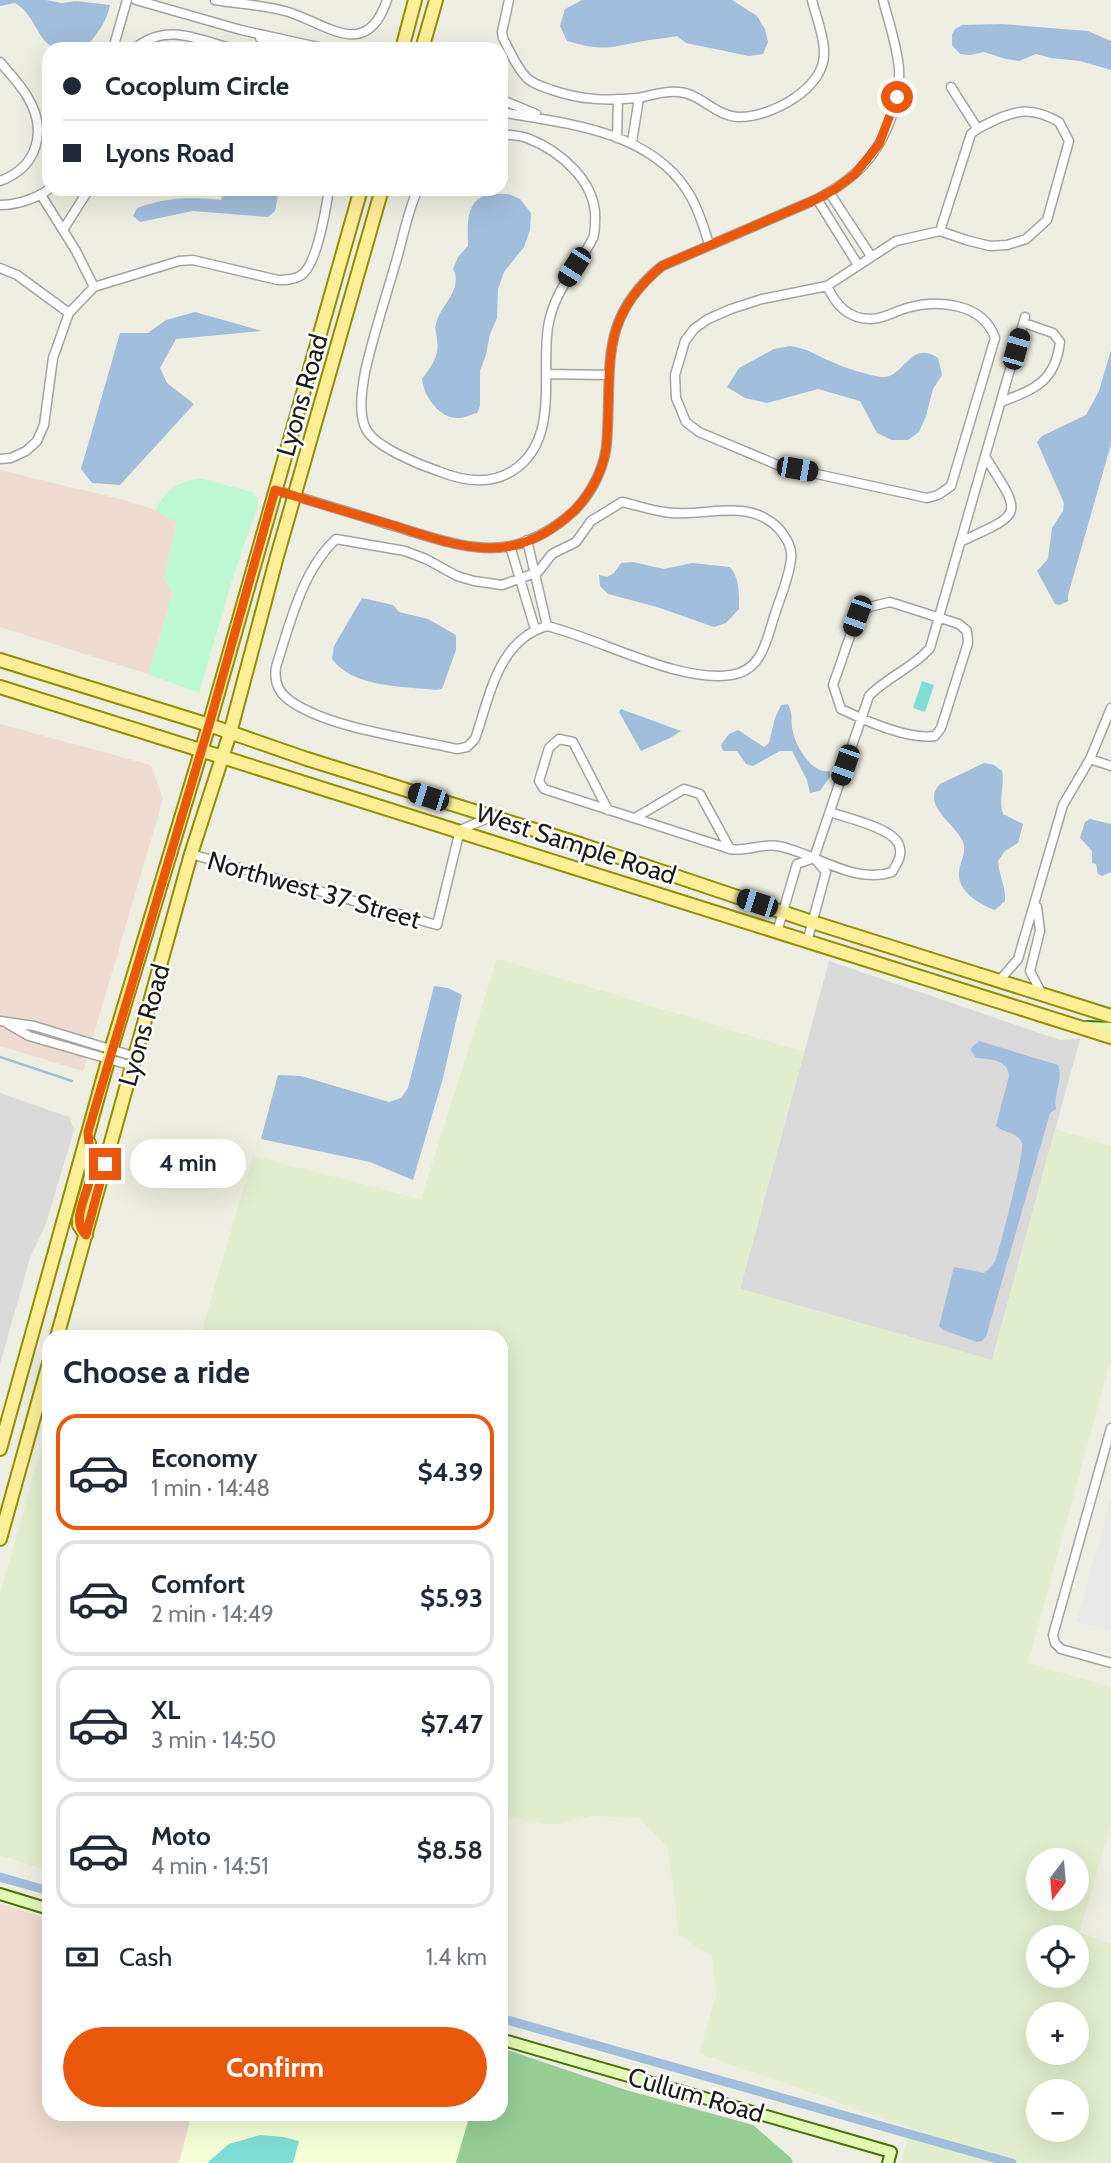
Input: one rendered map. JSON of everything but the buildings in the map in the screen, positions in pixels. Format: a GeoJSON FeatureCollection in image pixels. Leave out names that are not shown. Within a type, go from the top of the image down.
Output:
{"type":"FeatureCollection","features":[{"type":"Feature","properties":{"kind":"main road"},"geometry":{"type":"LineString","coordinates":[[404,42],[415,0]]}},
{"type":"Feature","properties":{"kind":"main road"},"geometry":{"type":"LineString","coordinates":[[424,42],[436,0]]}},
{"type":"Feature","properties":{"kind":"main road","name":"Lyons Road"},"geometry":{"type":"LineString","coordinates":[[0,1449],[110,1054],[209,725],[359,196]]}},
{"type":"Feature","properties":{"kind":"main road","name":"Lyons Road"},"geometry":{"type":"LineString","coordinates":[[59,1330],[191,854],[230,733],[380,196]]}},
{"type":"Feature","properties":{"kind":"main road","name":"West Sample Road"},"geometry":{"type":"LineString","coordinates":[[0,660],[1111,1016]]}},
{"type":"Feature","properties":{"kind":"main road","name":"West Sample Road"},"geometry":{"type":"LineString","coordinates":[[0,687],[1111,1037]]}},
{"type":"Feature","properties":{"kind":"main road"},"geometry":{"type":"LineString","coordinates":[[86,1235],[81,1231],[79,1219],[90,1176],[88,1132]]}},
{"type":"Feature","properties":{"kind":"main road"},"geometry":{"type":"LineString","coordinates":[[0,1539],[42,1388]]}},
{"type":"Feature","properties":{"kind":"street"},"geometry":{"type":"LineString","coordinates":[[115,42],[127,0]]}},
{"type":"Feature","properties":{"kind":"street"},"geometry":{"type":"LineString","coordinates":[[136,0],[296,42]]}},
{"type":"Feature","properties":{"kind":"street"},"geometry":{"type":"LineString","coordinates":[[215,0],[259,5],[288,12],[333,33],[347,36],[368,30],[384,11],[387,0]]}},
{"type":"Feature","properties":{"kind":"street"},"geometry":{"type":"LineString","coordinates":[[505,42],[502,32],[509,0]]}},
{"type":"Feature","properties":{"kind":"street"},"geometry":{"type":"LineString","coordinates":[[508,46],[527,78],[537,85],[575,98],[639,98],[666,91],[682,92],[720,112],[737,117],[773,112],[802,93],[820,71],[825,54],[812,0]]}},
{"type":"Feature","properties":{"kind":"street"},"geometry":{"type":"LineString","coordinates":[[275,490],[469,546],[510,546],[564,520],[581,503],[604,462],[612,340],[619,318],[630,298],[646,279],[662,266],[829,192],[855,174],[884,133],[897,97],[899,71],[896,47],[883,0]]}},
{"type":"Feature","properties":{"kind":"street"},"geometry":{"type":"LineString","coordinates":[[242,30],[271,42]]}},
{"type":"Feature","properties":{"kind":"street"},"geometry":{"type":"LineString","coordinates":[[142,42],[155,35],[174,33],[207,42]]}},
{"type":"Feature","properties":{"kind":"street"},"geometry":{"type":"LineString","coordinates":[[0,62],[28,97],[38,125],[34,152],[26,165],[16,174],[0,181]]}},
{"type":"Feature","properties":{"kind":"street"},"geometry":{"type":"LineString","coordinates":[[951,87],[976,128]]}},
{"type":"Feature","properties":{"kind":"street"},"geometry":{"type":"LineString","coordinates":[[632,142],[639,98]]}},
{"type":"Feature","properties":{"kind":"street"},"geometry":{"type":"LineString","coordinates":[[617,138],[618,99]]}},
{"type":"Feature","properties":{"kind":"street"},"geometry":{"type":"LineString","coordinates":[[508,102],[548,119]]}},
{"type":"Feature","properties":{"kind":"street"},"geometry":{"type":"LineString","coordinates":[[827,286],[835,303],[846,313],[871,319],[923,304],[950,305],[972,310],[984,318],[992,329],[995,338],[951,486],[938,495],[927,498],[780,466],[699,432],[686,422],[676,398],[675,375],[685,341],[694,329],[708,319],[762,299],[827,286],[896,241],[940,231],[990,246],[1007,245],[1026,239],[1047,220],[1069,141],[1059,121],[1023,110],[1009,113],[976,128],[971,134],[940,231]]}},
{"type":"Feature","properties":{"kind":"street"},"geometry":{"type":"LineString","coordinates":[[508,113],[548,119],[632,142],[649,151],[669,168],[686,189],[709,244]]}},
{"type":"Feature","properties":{"kind":"street"},"geometry":{"type":"LineString","coordinates":[[416,196],[365,373],[361,414],[367,432],[397,454],[441,473],[482,482],[499,478],[519,466],[535,447],[544,416],[548,327],[556,299],[594,235],[596,210],[592,196],[578,174],[556,153],[525,137],[508,135]]}},
{"type":"Feature","properties":{"kind":"street"},"geometry":{"type":"LineString","coordinates":[[829,192],[871,256]]}},
{"type":"Feature","properties":{"kind":"street"},"geometry":{"type":"LineString","coordinates":[[0,205],[10,205],[41,195],[94,288]]}},
{"type":"Feature","properties":{"kind":"street"},"geometry":{"type":"LineString","coordinates":[[63,230],[85,196]]}},
{"type":"Feature","properties":{"kind":"street"},"geometry":{"type":"LineString","coordinates":[[0,460],[26,452],[37,441],[44,425],[53,358],[69,313],[94,288],[179,261],[193,260],[278,280],[301,276],[308,269],[326,213],[328,196]]}},
{"type":"Feature","properties":{"kind":"street"},"geometry":{"type":"LineString","coordinates":[[817,199],[858,265]]}},
{"type":"Feature","properties":{"kind":"street"},"geometry":{"type":"LineString","coordinates":[[0,268],[17,275],[69,313]]}},
{"type":"Feature","properties":{"kind":"street"},"geometry":{"type":"LineString","coordinates":[[814,858],[869,696],[881,683],[919,660],[930,648],[1024,320],[1053,333],[1060,342],[1059,353],[1054,369],[1047,379],[1028,391],[1001,402]]}},
{"type":"Feature","properties":{"kind":"street"},"geometry":{"type":"LineString","coordinates":[[546,374],[609,375]]}},
{"type":"Feature","properties":{"kind":"street"},"geometry":{"type":"LineString","coordinates":[[962,541],[1004,521],[1011,513],[1009,494],[986,458]]}},
{"type":"Feature","properties":{"kind":"street"},"geometry":{"type":"LineString","coordinates":[[622,502],[673,513],[737,509],[761,515],[788,540],[792,557],[765,647],[746,672],[730,676],[701,676],[547,626],[535,629],[520,640],[500,665],[475,738],[467,747],[457,749],[328,721],[289,700],[279,690],[276,667],[296,604],[321,553],[336,539],[405,551],[457,576],[474,581],[502,585],[533,574],[538,572],[552,554],[576,542],[591,521],[622,502]]}},
{"type":"Feature","properties":{"kind":"street"},"geometry":{"type":"LineString","coordinates":[[527,540],[547,626]]}},
{"type":"Feature","properties":{"kind":"street"},"geometry":{"type":"LineString","coordinates":[[510,546],[535,629]]}},
{"type":"Feature","properties":{"kind":"street"},"geometry":{"type":"LineString","coordinates":[[890,602],[940,617],[959,624],[967,631],[968,643],[941,728],[935,736],[922,738],[861,719],[841,709],[833,685],[857,616],[869,607],[890,602]]}},
{"type":"Feature","properties":{"kind":"street"},"geometry":{"type":"LineString","coordinates":[[999,981],[1018,959],[1063,805],[1090,759],[1111,708]]}},
{"type":"Feature","properties":{"kind":"street"},"geometry":{"type":"LineString","coordinates":[[608,810],[573,742],[559,739],[550,748],[539,781],[544,789],[608,810],[635,818],[730,849],[741,851],[777,846],[868,876],[892,872],[900,859],[900,845],[890,833],[830,812]]}},
{"type":"Feature","properties":{"kind":"street"},"geometry":{"type":"LineString","coordinates":[[1090,759],[1111,766]]}},
{"type":"Feature","properties":{"kind":"street"},"geometry":{"type":"LineString","coordinates":[[635,818],[684,789],[700,794],[730,849]]}},
{"type":"Feature","properties":{"kind":"street"},"geometry":{"type":"LineString","coordinates":[[460,830],[493,816]]}},
{"type":"Feature","properties":{"kind":"street","name":"Northwest 37 Street"},"geometry":{"type":"LineString","coordinates":[[191,854],[437,925],[460,830]]}},
{"type":"Feature","properties":{"kind":"street"},"geometry":{"type":"LineString","coordinates":[[777,932],[797,864],[814,858]]}},
{"type":"Feature","properties":{"kind":"street"},"geometry":{"type":"LineString","coordinates":[[807,942],[826,872],[814,858]]}},
{"type":"Feature","properties":{"kind":"street"},"geometry":{"type":"LineString","coordinates":[[1036,901],[1040,931],[1030,971],[1042,994]]}},
{"type":"Feature","properties":{"kind":"street"},"geometry":{"type":"LineString","coordinates":[[3,1022],[29,1036],[135,1061]]}},
{"type":"Feature","properties":{"kind":"street"},"geometry":{"type":"LineString","coordinates":[[1077,1026],[1111,1028]]}},
{"type":"Feature","properties":{"kind":"street"},"geometry":{"type":"LineString","coordinates":[[1111,1428],[1052,1635],[1061,1649],[1111,1663]]}},
{"type":"Feature","properties":{"kind":"street"},"geometry":{"type":"LineString","coordinates":[[0,1894],[42,1907]]}},
{"type":"Feature","properties":{"kind":"street","name":"Cullum Road"},"geometry":{"type":"LineString","coordinates":[[508,2041],[889,2157]]}},
{"type":"Feature","properties":{"kind":"shaded area"},"geometry":{"type":"Polygon","coordinates":[[[0,0],[46,0],[62,3],[76,1],[110,5],[106,17],[90,42],[46,42],[31,19],[15,3],[0,6],[0,0]]]}},
{"type":"Feature","properties":{"kind":"shaded area"},"geometry":{"type":"Polygon","coordinates":[[[582,0],[732,0],[757,16],[765,29],[768,42],[763,54],[749,56],[686,43],[677,36],[610,47],[578,44],[567,41],[560,26],[565,9],[582,0]]]}},
{"type":"Feature","properties":{"kind":"shaded area"},"geometry":{"type":"Polygon","coordinates":[[[1002,24],[1088,31],[1111,41],[1111,70],[1080,61],[1036,54],[1019,61],[984,52],[960,54],[952,45],[955,29],[962,25],[1002,24]]]}},
{"type":"Feature","properties":{"kind":"shaded area"},"geometry":{"type":"Polygon","coordinates":[[[508,194],[520,199],[531,213],[530,230],[524,247],[504,272],[498,289],[497,318],[480,371],[480,406],[477,413],[453,418],[434,406],[423,386],[422,379],[436,356],[438,346],[435,326],[454,290],[456,276],[453,269],[458,257],[468,246],[469,217],[474,204],[484,196],[508,194]]]}},
{"type":"Feature","properties":{"kind":"shaded area"},"geometry":{"type":"Polygon","coordinates":[[[222,196],[278,196],[275,211],[268,217],[193,211],[140,222],[133,216],[137,208],[169,200],[221,200],[222,196]]]}},
{"type":"Feature","properties":{"kind":"shaded area"},"geometry":{"type":"Polygon","coordinates":[[[195,312],[262,331],[176,339],[160,368],[167,383],[194,404],[120,485],[92,483],[81,469],[120,333],[148,333],[166,320],[195,312]]]}},
{"type":"Feature","properties":{"kind":"shaded area"},"geometry":{"type":"Polygon","coordinates":[[[790,346],[807,350],[849,368],[883,377],[897,372],[921,353],[938,358],[942,375],[933,389],[919,432],[908,440],[892,440],[877,433],[860,401],[818,389],[767,403],[745,398],[727,387],[739,368],[774,349],[790,346]]]}},
{"type":"Feature","properties":{"kind":"shaded area"},"geometry":{"type":"Polygon","coordinates":[[[1111,350],[1111,444],[1068,601],[1055,604],[1037,571],[1048,559],[1052,528],[1063,511],[1064,503],[1037,442],[1042,436],[1086,415],[1099,391],[1111,350]]]}},
{"type":"Feature","properties":{"kind":"shaded area"},"geometry":{"type":"Polygon","coordinates":[[[0,470],[124,500],[177,519],[164,579],[173,593],[148,674],[0,627],[0,470]]]}},
{"type":"Feature","properties":{"kind":"shaded area"},"geometry":{"type":"Polygon","coordinates":[[[198,478],[252,492],[258,499],[199,693],[148,674],[173,593],[164,579],[177,520],[170,519],[156,510],[172,488],[198,478]]]}},
{"type":"Feature","properties":{"kind":"shaded area"},"geometry":{"type":"Polygon","coordinates":[[[633,562],[664,569],[692,563],[730,567],[737,582],[739,609],[726,623],[714,627],[657,607],[608,594],[600,586],[599,575],[607,577],[614,573],[621,563],[633,562]]]}},
{"type":"Feature","properties":{"kind":"shaded area"},"geometry":{"type":"Polygon","coordinates":[[[362,598],[393,605],[399,612],[428,619],[456,635],[456,650],[442,689],[394,686],[365,680],[352,676],[332,659],[334,646],[362,598]]]}},
{"type":"Feature","properties":{"kind":"shaded area"},"geometry":{"type":"Polygon","coordinates":[[[922,681],[934,685],[925,712],[913,708],[922,681]]]}},
{"type":"Feature","properties":{"kind":"shaded area"},"geometry":{"type":"Polygon","coordinates":[[[788,704],[793,732],[801,752],[811,764],[823,771],[829,771],[831,775],[820,791],[810,793],[807,780],[792,751],[780,751],[753,766],[746,764],[737,751],[723,751],[721,745],[729,734],[738,730],[764,747],[769,743],[781,705],[788,704]]]}},
{"type":"Feature","properties":{"kind":"shaded area"},"geometry":{"type":"Polygon","coordinates":[[[621,709],[681,731],[641,751],[619,712],[621,709]]]}},
{"type":"Feature","properties":{"kind":"shaded area"},"geometry":{"type":"Polygon","coordinates":[[[0,724],[151,765],[163,799],[83,1071],[0,1046],[0,724]]]}},
{"type":"Feature","properties":{"kind":"shaded area"},"geometry":{"type":"Polygon","coordinates":[[[984,763],[994,765],[1002,771],[1003,814],[1023,824],[1018,843],[1005,851],[998,861],[1005,901],[995,910],[965,891],[959,879],[964,844],[941,814],[934,799],[940,784],[984,763]]]}},
{"type":"Feature","properties":{"kind":"shaded area"},"geometry":{"type":"Polygon","coordinates":[[[1090,819],[1111,824],[1111,872],[1102,876],[1098,874],[1096,864],[1092,863],[1092,851],[1080,838],[1085,822],[1090,819]]]}},
{"type":"Feature","properties":{"kind":"shaded area"},"geometry":{"type":"Polygon","coordinates":[[[497,959],[804,1052],[740,1289],[992,1360],[1055,1129],[1111,1146],[1111,1358],[1028,1663],[1111,1687],[1111,1824],[1089,1899],[1089,1848],[1026,1848],[1026,1911],[1085,1911],[1081,1925],[1026,1925],[1026,1988],[1089,1988],[1089,1936],[1111,1943],[1111,2163],[901,2163],[911,2128],[699,2053],[716,1996],[712,1957],[679,1935],[668,1847],[639,1818],[591,1816],[552,1825],[508,1816],[508,1330],[202,1330],[253,1156],[421,1199],[497,959]]]}},
{"type":"Feature","properties":{"kind":"shaded area"},"geometry":{"type":"Polygon","coordinates":[[[829,961],[1060,1040],[1080,1039],[992,1360],[740,1289],[829,961]]]}},
{"type":"Feature","properties":{"kind":"shaded area"},"geometry":{"type":"Polygon","coordinates":[[[434,986],[448,988],[462,995],[443,1078],[413,1180],[370,1162],[261,1139],[278,1075],[301,1076],[389,1102],[401,1098],[408,1088],[434,986]]]}},
{"type":"Feature","properties":{"kind":"shaded area"},"geometry":{"type":"Polygon","coordinates":[[[979,1041],[1058,1065],[1060,1076],[1056,1109],[1050,1113],[986,1337],[977,1342],[943,1330],[939,1326],[954,1267],[984,1273],[995,1261],[1022,1150],[1020,1139],[996,1126],[1009,1076],[1008,1070],[1002,1063],[976,1058],[970,1049],[979,1041]]]}},
{"type":"Feature","properties":{"kind":"shaded area"},"geometry":{"type":"Polygon","coordinates":[[[0,1093],[69,1117],[74,1130],[46,1224],[30,1258],[0,1364],[0,1093]]]}},
{"type":"Feature","properties":{"kind":"shaded area"},"geometry":{"type":"Polygon","coordinates":[[[42,1445],[42,1869],[0,1855],[0,1595],[42,1445]]]}},
{"type":"Feature","properties":{"kind":"shaded area"},"geometry":{"type":"Polygon","coordinates":[[[1111,1499],[1111,1630],[1076,1622],[1111,1499]]]}},
{"type":"Feature","properties":{"kind":"shaded area"},"geometry":{"type":"Polygon","coordinates":[[[0,1904],[42,1917],[42,2121],[190,2121],[179,2163],[0,2163],[0,1904]]]}},
{"type":"Feature","properties":{"kind":"shaded area"},"geometry":{"type":"Polygon","coordinates":[[[190,2121],[468,2121],[456,2163],[179,2163],[190,2121]]]}},
{"type":"Feature","properties":{"kind":"shaded area"},"geometry":{"type":"Polygon","coordinates":[[[260,2135],[299,2141],[293,2163],[207,2163],[229,2144],[260,2135]]]}},
{"type":"Feature","properties":{"kind":"green space"},"geometry":{"type":"Polygon","coordinates":[[[508,2050],[626,2090],[753,2125],[791,2158],[793,2163],[456,2163],[468,2121],[508,2121],[508,2050]]]}},
{"type":"Feature","properties":{"kind":"waterway"},"geometry":{"type":"LineString","coordinates":[[0,1057],[72,1081]]}},
{"type":"Feature","properties":{"kind":"waterway"},"geometry":{"type":"LineString","coordinates":[[0,1877],[42,1889]]}},
{"type":"Feature","properties":{"kind":"waterway"},"geometry":{"type":"LineString","coordinates":[[508,2020],[1012,2163]]}},
{"type":"Feature","properties":{"kind":"route"},"geometry":{"type":"LineString","coordinates":[[105,1164],[86,1235],[81,1231],[79,1219],[90,1176],[88,1132],[209,725],[275,490],[469,546],[510,546],[544,533],[564,520],[581,503],[604,462],[612,340],[619,318],[630,298],[646,279],[662,266],[817,199],[855,174],[879,144],[897,97]]}}]}
